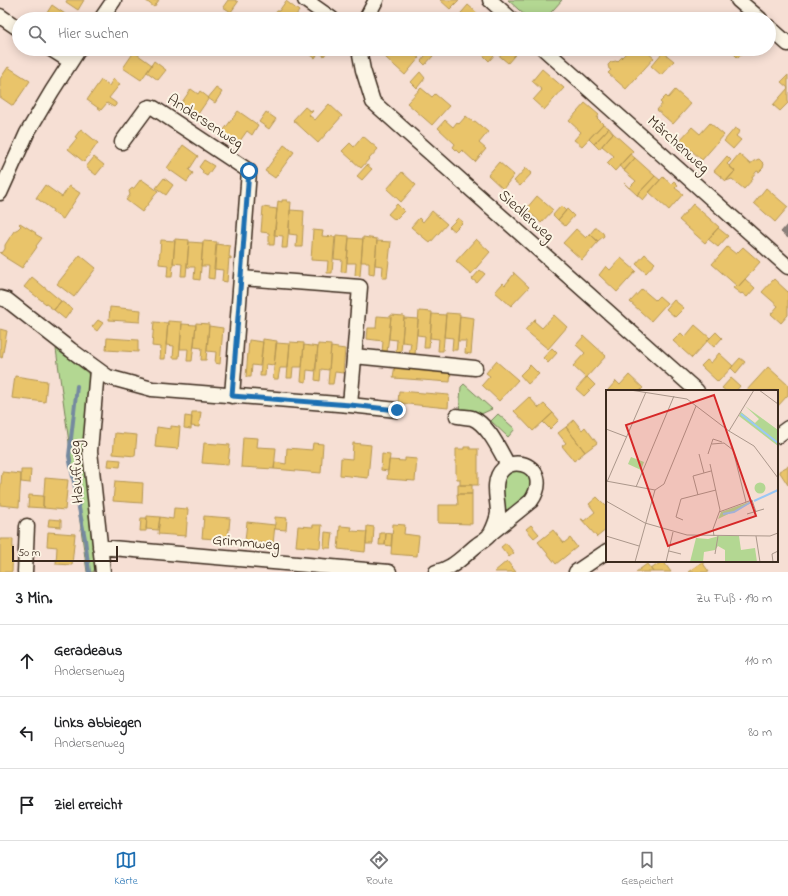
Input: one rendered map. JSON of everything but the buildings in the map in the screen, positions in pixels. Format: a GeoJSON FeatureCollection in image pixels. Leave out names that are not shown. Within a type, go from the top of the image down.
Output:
{"type":"FeatureCollection","features":[{"type":"Feature","properties":{"kind":"street"},"geometry":{"type":"LineString","coordinates":[[106,12],[114,0]]}},
{"type":"Feature","properties":{"kind":"street"},"geometry":{"type":"LineString","coordinates":[[305,0],[322,12]]}},
{"type":"Feature","properties":{"kind":"street"},"geometry":{"type":"LineString","coordinates":[[370,12],[376,0]]}},
{"type":"Feature","properties":{"kind":"street"},"geometry":{"type":"LineString","coordinates":[[490,0],[503,12]]}},
{"type":"Feature","properties":{"kind":"street"},"geometry":{"type":"LineString","coordinates":[[738,0],[752,12]]}},
{"type":"Feature","properties":{"kind":"street"},"geometry":{"type":"LineString","coordinates":[[0,16],[12,24]]}},
{"type":"Feature","properties":{"kind":"street"},"geometry":{"type":"LineString","coordinates":[[776,34],[788,44]]}},
{"type":"Feature","properties":{"kind":"street"},"geometry":{"type":"LineString","coordinates":[[61,56],[70,62]]}},
{"type":"Feature","properties":{"kind":"street"},"geometry":{"type":"LineString","coordinates":[[0,193],[28,133],[74,56]]}},
{"type":"Feature","properties":{"kind":"street","name":"Siedlerweg"},"geometry":{"type":"LineString","coordinates":[[360,56],[363,70],[374,102],[696,390]]}},
{"type":"Feature","properties":{"kind":"street","name":"Märchenweg"},"geometry":{"type":"LineString","coordinates":[[552,56],[788,267]]}},
{"type":"Feature","properties":{"kind":"street","name":"Andersenweg"},"geometry":{"type":"LineString","coordinates":[[122,142],[146,108],[150,107],[154,108],[249,171],[232,396]]}},
{"type":"Feature","properties":{"kind":"street"},"geometry":{"type":"LineString","coordinates":[[242,278],[360,287],[350,405]]}},
{"type":"Feature","properties":{"kind":"street"},"geometry":{"type":"LineString","coordinates":[[0,298],[7,300],[108,377],[152,389],[397,410]]}},
{"type":"Feature","properties":{"kind":"street"},"geometry":{"type":"LineString","coordinates":[[354,356],[475,368]]}},
{"type":"Feature","properties":{"kind":"street","name":"Hauffweg"},"geometry":{"type":"LineString","coordinates":[[97,370],[90,451],[103,572]]}},
{"type":"Feature","properties":{"kind":"street"},"geometry":{"type":"LineString","coordinates":[[457,416],[472,418],[481,423],[488,431],[508,465]]}},
{"type":"Feature","properties":{"kind":"street"},"geometry":{"type":"LineString","coordinates":[[778,435],[788,428]]}},
{"type":"Feature","properties":{"kind":"street"},"geometry":{"type":"LineString","coordinates":[[436,572],[452,566],[531,501],[538,488],[537,478],[528,466],[521,463],[508,465],[502,470],[498,477],[496,483],[498,514],[496,523],[490,534]]}},
{"type":"Feature","properties":{"kind":"street"},"geometry":{"type":"LineString","coordinates":[[25,572],[27,526]]}},
{"type":"Feature","properties":{"kind":"street","name":"Grimmweg"},"geometry":{"type":"LineString","coordinates":[[100,548],[389,572]]}},
{"type":"Feature","properties":{"kind":"street"},"geometry":{"type":"LineString","coordinates":[[576,572],[606,552]]}},
{"type":"Feature","properties":{"kind":"green space"},"geometry":{"type":"Polygon","coordinates":[[[508,0],[562,0],[551,12],[521,12],[508,0]]]}},
{"type":"Feature","properties":{"kind":"green space"},"geometry":{"type":"Polygon","coordinates":[[[56,349],[88,373],[90,381],[84,453],[91,534],[96,564],[96,568],[93,572],[87,572],[56,349]]]}},
{"type":"Feature","properties":{"kind":"green space"},"geometry":{"type":"Polygon","coordinates":[[[464,384],[492,409],[479,415],[459,413],[461,387],[464,384]]]}},
{"type":"Feature","properties":{"kind":"green space"},"geometry":{"type":"Polygon","coordinates":[[[498,414],[515,429],[508,437],[491,421],[498,414]]]}},
{"type":"Feature","properties":{"kind":"green space"},"geometry":{"type":"Polygon","coordinates":[[[514,470],[525,471],[532,478],[529,494],[508,511],[502,506],[503,485],[506,476],[514,470]]]}},
{"type":"Feature","properties":{"kind":"waterway"},"geometry":{"type":"LineString","coordinates":[[77,386],[69,456],[85,539],[89,572]]}},
{"type":"Feature","properties":{"kind":"route"},"geometry":{"type":"LineString","coordinates":[[249,171],[232,396],[397,410]]}}]}
